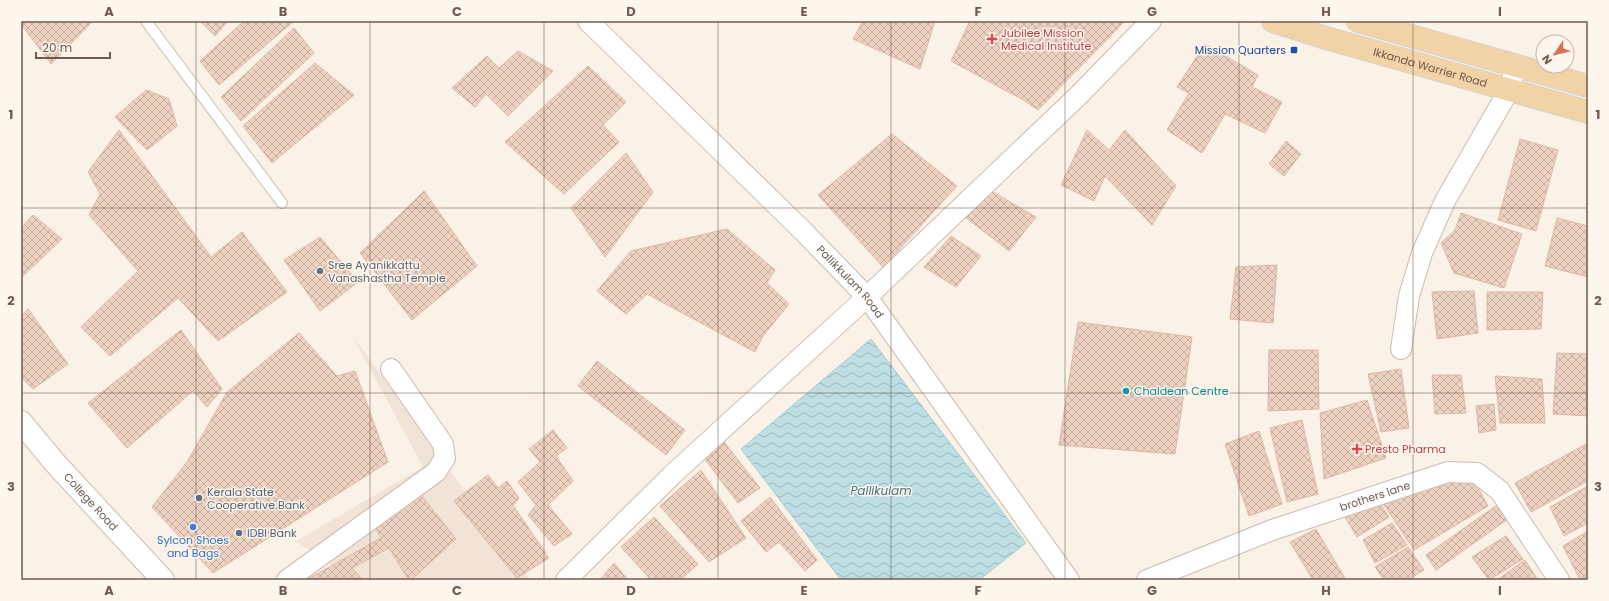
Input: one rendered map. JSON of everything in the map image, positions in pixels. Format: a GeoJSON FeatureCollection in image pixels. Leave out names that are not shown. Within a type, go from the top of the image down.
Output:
{"type":"FeatureCollection","features":[{"type":"Feature","properties":{"kind":"main road","name":"Ikkanda Warrier Road"},"geometry":{"type":"LineString","coordinates":[[1273,21],[1588,112]]}},
{"type":"Feature","properties":{"kind":"main road"},"geometry":{"type":"LineString","coordinates":[[1358,21],[1588,86]]}},
{"type":"Feature","properties":{"kind":"main road","name":"College Road"},"geometry":{"type":"LineString","coordinates":[[21,422],[56,464],[163,580]]}},
{"type":"Feature","properties":{"kind":"street","name":"Pallikkulam Road"},"geometry":{"type":"LineString","coordinates":[[588,21],[803,231],[867,297],[1069,580]]}},
{"type":"Feature","properties":{"kind":"street"},"geometry":{"type":"LineString","coordinates":[[566,580],[678,470],[867,297],[1078,96],[1151,21]]}},
{"type":"Feature","properties":{"kind":"street"},"geometry":{"type":"LineString","coordinates":[[1401,349],[1409,296],[1422,253],[1445,202],[1509,90],[1516,66]]}},
{"type":"Feature","properties":{"kind":"street"},"geometry":{"type":"LineString","coordinates":[[287,580],[436,472],[444,458],[444,444],[391,369]]}},
{"type":"Feature","properties":{"kind":"street","name":"brothers lane"},"geometry":{"type":"LineString","coordinates":[[1147,580],[1272,530],[1448,472],[1477,473],[1500,491],[1559,580]]}},
{"type":"Feature","properties":{"kind":"lane"},"geometry":{"type":"LineString","coordinates":[[146,21],[282,203]]}},
{"type":"Feature","properties":{"kind":"shaded area"},"geometry":{"type":"Polygon","coordinates":[[[352,335],[530,580],[353,580],[296,541],[423,467],[352,335]]]}},
{"type":"Feature","properties":{"kind":"water","name":"Pallikulam"},"geometry":{"type":"Polygon","coordinates":[[[871,339],[1026,543],[979,580],[841,580],[741,449],[871,339]]]}},
{"type":"Feature","properties":{"kind":"building"},"geometry":{"type":"Polygon","coordinates":[[[21,21],[93,21],[51,64],[21,24],[21,21]]]}},
{"type":"Feature","properties":{"kind":"building"},"geometry":{"type":"Polygon","coordinates":[[[200,21],[228,21],[215,36],[200,21]]]}},
{"type":"Feature","properties":{"kind":"building"},"geometry":{"type":"Polygon","coordinates":[[[244,21],[293,22],[219,85],[200,61],[244,21]]]}},
{"type":"Feature","properties":{"kind":"building"},"geometry":{"type":"Polygon","coordinates":[[[863,21],[935,21],[920,69],[853,39],[863,21]]]}},
{"type":"Feature","properties":{"kind":"building"},"geometry":{"type":"Polygon","coordinates":[[[970,21],[1125,21],[1038,110],[1025,101],[951,61],[970,21]]]}},
{"type":"Feature","properties":{"kind":"building"},"geometry":{"type":"Polygon","coordinates":[[[294,28],[314,53],[241,121],[221,97],[294,28]]]}},
{"type":"Feature","properties":{"kind":"building"},"geometry":{"type":"Polygon","coordinates":[[[1205,44],[1258,75],[1252,87],[1282,102],[1265,133],[1225,114],[1202,153],[1167,130],[1189,93],[1177,87],[1205,44]]]}},
{"type":"Feature","properties":{"kind":"building"},"geometry":{"type":"Polygon","coordinates":[[[518,51],[553,71],[508,116],[486,94],[475,107],[452,88],[487,56],[499,68],[518,51]]]}},
{"type":"Feature","properties":{"kind":"building"},"geometry":{"type":"Polygon","coordinates":[[[315,63],[354,95],[272,163],[243,126],[315,63]]]}},
{"type":"Feature","properties":{"kind":"building"},"geometry":{"type":"Polygon","coordinates":[[[588,66],[626,102],[603,125],[619,142],[564,194],[505,142],[588,66]]]}},
{"type":"Feature","properties":{"kind":"building"},"geometry":{"type":"Polygon","coordinates":[[[146,90],[169,99],[177,126],[147,150],[115,117],[146,90]]]}},
{"type":"Feature","properties":{"kind":"building"},"geometry":{"type":"Polygon","coordinates":[[[119,130],[211,257],[242,232],[287,292],[218,341],[178,298],[110,356],[81,327],[138,271],[89,215],[100,194],[88,172],[119,130]]]}},
{"type":"Feature","properties":{"kind":"building"},"geometry":{"type":"Polygon","coordinates":[[[1087,130],[1109,150],[1125,130],[1176,186],[1152,225],[1105,176],[1094,201],[1061,185],[1087,130]]]}},
{"type":"Feature","properties":{"kind":"building"},"geometry":{"type":"Polygon","coordinates":[[[892,134],[957,186],[883,267],[818,195],[892,134]]]}},
{"type":"Feature","properties":{"kind":"building"},"geometry":{"type":"Polygon","coordinates":[[[1520,139],[1558,150],[1536,231],[1498,220],[1520,139]]]}},
{"type":"Feature","properties":{"kind":"building"},"geometry":{"type":"Polygon","coordinates":[[[1286,141],[1301,154],[1284,176],[1269,164],[1286,141]]]}},
{"type":"Feature","properties":{"kind":"building"},"geometry":{"type":"Polygon","coordinates":[[[626,153],[653,192],[605,257],[571,208],[626,153]]]}},
{"type":"Feature","properties":{"kind":"building"},"geometry":{"type":"Polygon","coordinates":[[[988,189],[1036,217],[1009,251],[965,217],[988,189]]]}},
{"type":"Feature","properties":{"kind":"building"},"geometry":{"type":"Polygon","coordinates":[[[424,191],[477,266],[412,320],[360,253],[424,191]]]}},
{"type":"Feature","properties":{"kind":"building"},"geometry":{"type":"Polygon","coordinates":[[[1461,213],[1522,234],[1504,288],[1454,273],[1441,243],[1455,230],[1461,213]]]}},
{"type":"Feature","properties":{"kind":"building"},"geometry":{"type":"Polygon","coordinates":[[[33,215],[62,239],[21,278],[21,228],[33,215]]]}},
{"type":"Feature","properties":{"kind":"building"},"geometry":{"type":"Polygon","coordinates":[[[1557,218],[1588,226],[1588,277],[1545,266],[1557,218]]]}},
{"type":"Feature","properties":{"kind":"building"},"geometry":{"type":"Polygon","coordinates":[[[727,229],[775,270],[767,283],[789,304],[763,336],[755,352],[647,294],[626,314],[597,291],[631,251],[727,229]]]}},
{"type":"Feature","properties":{"kind":"building"},"geometry":{"type":"Polygon","coordinates":[[[951,236],[981,256],[956,287],[924,267],[951,236]]]}},
{"type":"Feature","properties":{"kind":"building","name":"Sree Ayanikkattu Vanashastha Temple"},"geometry":{"type":"Polygon","coordinates":[[[320,237],[358,282],[320,311],[284,260],[320,237]]]}},
{"type":"Feature","properties":{"kind":"building"},"geometry":{"type":"Polygon","coordinates":[[[1277,265],[1273,323],[1230,319],[1236,267],[1277,265]]]}},
{"type":"Feature","properties":{"kind":"building"},"geometry":{"type":"Polygon","coordinates":[[[1474,291],[1478,333],[1437,339],[1432,292],[1474,291]]]}},
{"type":"Feature","properties":{"kind":"building"},"geometry":{"type":"Polygon","coordinates":[[[1487,292],[1543,292],[1541,329],[1487,330],[1487,292]]]}},
{"type":"Feature","properties":{"kind":"building"},"geometry":{"type":"Polygon","coordinates":[[[28,309],[68,364],[33,389],[21,377],[21,316],[28,309]]]}},
{"type":"Feature","properties":{"kind":"building","name":"Chaldean Centre"},"geometry":{"type":"Polygon","coordinates":[[[1078,322],[1192,337],[1175,454],[1059,445],[1078,322]]]}},
{"type":"Feature","properties":{"kind":"building"},"geometry":{"type":"Polygon","coordinates":[[[181,330],[222,389],[207,407],[193,391],[127,448],[88,403],[181,330]]]}},
{"type":"Feature","properties":{"kind":"building"},"geometry":{"type":"Polygon","coordinates":[[[299,333],[337,376],[355,371],[388,462],[213,573],[152,507],[187,462],[227,392],[299,333]]]}},
{"type":"Feature","properties":{"kind":"building"},"geometry":{"type":"Polygon","coordinates":[[[1269,350],[1318,350],[1319,409],[1268,411],[1269,350]]]}},
{"type":"Feature","properties":{"kind":"building"},"geometry":{"type":"Polygon","coordinates":[[[1557,353],[1588,354],[1588,416],[1553,414],[1557,353]]]}},
{"type":"Feature","properties":{"kind":"building"},"geometry":{"type":"Polygon","coordinates":[[[597,361],[685,430],[666,455],[578,386],[597,361]]]}},
{"type":"Feature","properties":{"kind":"building"},"geometry":{"type":"Polygon","coordinates":[[[1401,369],[1409,428],[1381,432],[1368,374],[1401,369]]]}},
{"type":"Feature","properties":{"kind":"building"},"geometry":{"type":"Polygon","coordinates":[[[1432,375],[1461,375],[1466,413],[1435,414],[1432,375]]]}},
{"type":"Feature","properties":{"kind":"building"},"geometry":{"type":"Polygon","coordinates":[[[1495,376],[1542,379],[1545,423],[1500,423],[1495,376]]]}},
{"type":"Feature","properties":{"kind":"building"},"geometry":{"type":"Polygon","coordinates":[[[1367,400],[1386,458],[1324,479],[1320,413],[1367,400]]]}},
{"type":"Feature","properties":{"kind":"building"},"geometry":{"type":"Polygon","coordinates":[[[1494,404],[1496,430],[1479,433],[1476,406],[1494,404]]]}},
{"type":"Feature","properties":{"kind":"building"},"geometry":{"type":"Polygon","coordinates":[[[1302,420],[1318,494],[1287,502],[1270,428],[1302,420]]]}},
{"type":"Feature","properties":{"kind":"building"},"geometry":{"type":"Polygon","coordinates":[[[553,430],[567,448],[556,456],[573,481],[548,505],[572,534],[554,546],[528,515],[536,505],[518,482],[540,462],[529,449],[553,430]]]}},
{"type":"Feature","properties":{"kind":"building"},"geometry":{"type":"Polygon","coordinates":[[[1259,431],[1282,504],[1249,516],[1225,444],[1259,431]]]}},
{"type":"Feature","properties":{"kind":"building"},"geometry":{"type":"Polygon","coordinates":[[[724,442],[760,488],[738,503],[704,458],[724,442]]]}},
{"type":"Feature","properties":{"kind":"building"},"geometry":{"type":"Polygon","coordinates":[[[1588,443],[1588,481],[1531,512],[1515,483],[1588,443]]]}},
{"type":"Feature","properties":{"kind":"building"},"geometry":{"type":"Polygon","coordinates":[[[701,470],[746,538],[709,562],[660,506],[701,470]]]}},
{"type":"Feature","properties":{"kind":"building"},"geometry":{"type":"Polygon","coordinates":[[[488,475],[498,488],[507,481],[519,498],[513,505],[549,558],[517,578],[454,501],[488,475]]]}},
{"type":"Feature","properties":{"kind":"building"},"geometry":{"type":"Polygon","coordinates":[[[1471,475],[1488,506],[1414,550],[1380,499],[1471,475]]]}},
{"type":"Feature","properties":{"kind":"building"},"geometry":{"type":"Polygon","coordinates":[[[1588,486],[1588,523],[1564,536],[1550,507],[1588,486]]]}},
{"type":"Feature","properties":{"kind":"building"},"geometry":{"type":"Polygon","coordinates":[[[421,495],[456,539],[411,580],[409,580],[389,548],[352,568],[363,580],[306,580],[381,538],[375,527],[421,495]]]}},
{"type":"Feature","properties":{"kind":"building"},"geometry":{"type":"Polygon","coordinates":[[[770,497],[817,560],[805,571],[779,542],[766,552],[741,521],[770,497]]]}},
{"type":"Feature","properties":{"kind":"building"},"geometry":{"type":"Polygon","coordinates":[[[1377,499],[1389,517],[1357,537],[1342,512],[1377,499]]]}},
{"type":"Feature","properties":{"kind":"building"},"geometry":{"type":"Polygon","coordinates":[[[1497,505],[1508,519],[1436,570],[1426,555],[1497,505]]]}},
{"type":"Feature","properties":{"kind":"building"},"geometry":{"type":"Polygon","coordinates":[[[654,517],[698,564],[680,580],[651,580],[621,547],[654,517]]]}},
{"type":"Feature","properties":{"kind":"building"},"geometry":{"type":"Polygon","coordinates":[[[1392,523],[1407,545],[1375,563],[1363,540],[1392,523]]]}},
{"type":"Feature","properties":{"kind":"building"},"geometry":{"type":"Polygon","coordinates":[[[1316,529],[1346,580],[1313,580],[1290,542],[1316,529]]]}},
{"type":"Feature","properties":{"kind":"building"},"geometry":{"type":"Polygon","coordinates":[[[1588,531],[1588,580],[1580,580],[1563,546],[1588,531]]]}},
{"type":"Feature","properties":{"kind":"building"},"geometry":{"type":"Polygon","coordinates":[[[1506,536],[1523,559],[1489,580],[1472,557],[1506,536]]]}},
{"type":"Feature","properties":{"kind":"building"},"geometry":{"type":"Polygon","coordinates":[[[1408,547],[1424,570],[1408,580],[1384,580],[1375,567],[1408,547]]]}},
{"type":"Feature","properties":{"kind":"building"},"geometry":{"type":"Polygon","coordinates":[[[1525,560],[1538,580],[1497,580],[1525,560]]]}},
{"type":"Feature","properties":{"kind":"building"},"geometry":{"type":"Polygon","coordinates":[[[614,563],[628,580],[600,580],[614,563]]]}},
{"type":"Feature","properties":{"kind":"place","name":"Jubilee Mission Medical Institute"},"geometry":{"type":"Point","coordinates":[992,39]}},
{"type":"Feature","properties":{"kind":"place","name":"Mission Quarters"},"geometry":{"type":"Point","coordinates":[1294,50]}},
{"type":"Feature","properties":{"kind":"place","name":"Sree Ayanikkattu Vanashastha Temple"},"geometry":{"type":"Point","coordinates":[320,271]}},
{"type":"Feature","properties":{"kind":"place","name":"Chaldean Centre"},"geometry":{"type":"Point","coordinates":[1126,391]}},
{"type":"Feature","properties":{"kind":"place","name":"Presto Pharma"},"geometry":{"type":"Point","coordinates":[1357,449]}},
{"type":"Feature","properties":{"kind":"place","name":"Kerala State Cooperative Bank"},"geometry":{"type":"Point","coordinates":[199,498]}},
{"type":"Feature","properties":{"kind":"place","name":"Sylcon Shoes and Bags"},"geometry":{"type":"Point","coordinates":[193,527]}},
{"type":"Feature","properties":{"kind":"place","name":"IDBI Bank"},"geometry":{"type":"Point","coordinates":[239,533]}}]}
